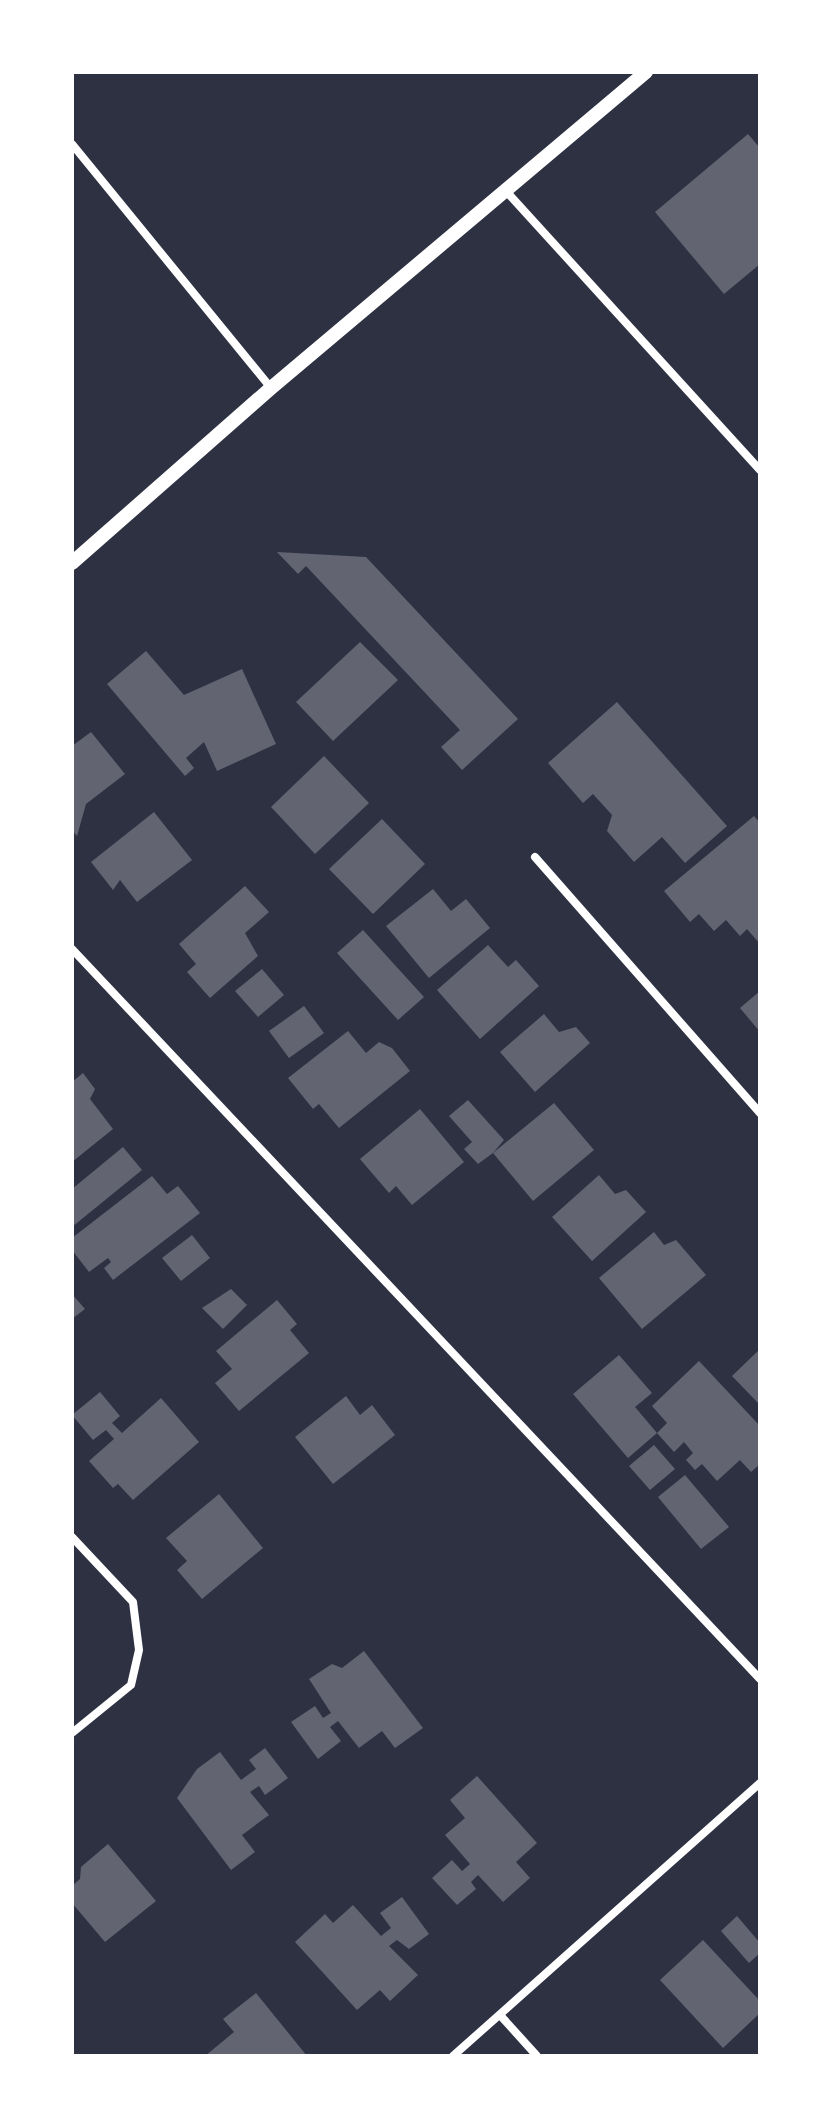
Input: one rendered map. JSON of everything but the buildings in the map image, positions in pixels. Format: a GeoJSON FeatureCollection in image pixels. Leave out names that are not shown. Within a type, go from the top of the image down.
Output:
{"type":"FeatureCollection","features":[{"type":"Feature","properties":{"kind":"street"},"geometry":{"type":"LineString","coordinates":[[72,563],[271,388],[646,72]]}},
{"type":"Feature","properties":{"kind":"street"},"geometry":{"type":"LineString","coordinates":[[72,144],[271,388]]}},
{"type":"Feature","properties":{"kind":"street"},"geometry":{"type":"LineString","coordinates":[[505,190],[760,470]]}},
{"type":"Feature","properties":{"kind":"street"},"geometry":{"type":"LineString","coordinates":[[535,857],[760,1113]]}},
{"type":"Feature","properties":{"kind":"street"},"geometry":{"type":"LineString","coordinates":[[72,949],[760,1679]]}},
{"type":"Feature","properties":{"kind":"street"},"geometry":{"type":"LineString","coordinates":[[72,1537],[133,1602],[139,1650],[131,1685],[72,1733]]}},
{"type":"Feature","properties":{"kind":"street"},"geometry":{"type":"LineString","coordinates":[[453,2056],[760,1783]]}},
{"type":"Feature","properties":{"kind":"street"},"geometry":{"type":"LineString","coordinates":[[500,2015],[537,2056]]}}]}
